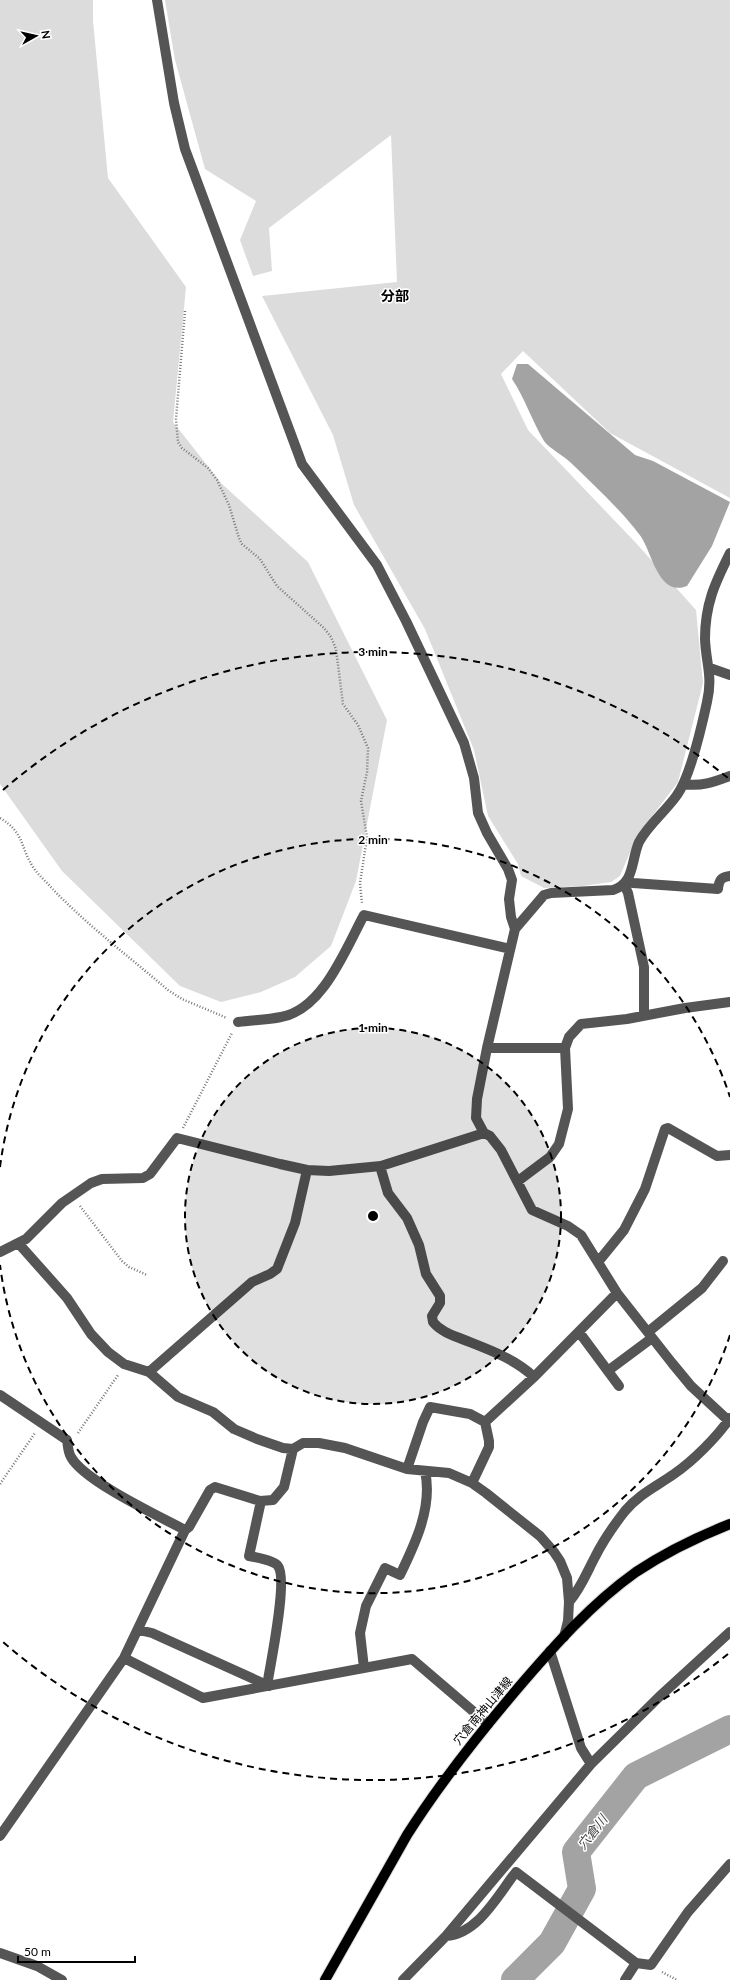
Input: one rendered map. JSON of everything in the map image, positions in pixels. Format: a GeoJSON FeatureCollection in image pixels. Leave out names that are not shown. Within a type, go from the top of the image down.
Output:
{"type":"FeatureCollection","features":[{"type":"Feature","properties":{"kind":"main road","name":"穴倉南神山津線"},"geometry":{"type":"LineString","coordinates":[[326,1980],[407,1835],[460,1759],[550,1651],[614,1589],[637,1572],[685,1543],[730,1524]]}},
{"type":"Feature","properties":{"kind":"street"},"geometry":{"type":"LineString","coordinates":[[157,0],[174,103],[185,149],[268,369],[295,446],[302,464],[377,565],[406,621],[464,743],[474,778],[480,818],[508,869],[512,880],[510,899],[511,918],[515,929]]}},
{"type":"Feature","properties":{"kind":"street"},"geometry":{"type":"LineString","coordinates":[[569,1602],[577,1592],[596,1556],[626,1510],[644,1492],[674,1474],[690,1461],[729,1420],[691,1386],[650,1335],[617,1293],[581,1235],[568,1226],[532,1210],[501,1150],[490,1136],[484,1133],[476,1118],[477,1100],[487,1048],[515,929],[537,901],[544,895],[551,893],[613,890],[621,887],[626,882],[639,842],[677,795],[683,784],[707,703],[710,686],[710,668],[705,641],[706,617],[712,589],[730,553]]}},
{"type":"Feature","properties":{"kind":"street"},"geometry":{"type":"LineString","coordinates":[[710,668],[730,675]]}},
{"type":"Feature","properties":{"kind":"street"},"geometry":{"type":"LineString","coordinates":[[683,784],[693,786],[709,784],[730,776]]}},
{"type":"Feature","properties":{"kind":"street"},"geometry":{"type":"LineString","coordinates":[[626,882],[718,889],[723,876],[730,876]]}},
{"type":"Feature","properties":{"kind":"street"},"geometry":{"type":"LineString","coordinates":[[626,882],[644,967],[644,1016]]}},
{"type":"Feature","properties":{"kind":"street"},"geometry":{"type":"LineString","coordinates":[[238,1022],[260,1018],[281,1017],[302,1007],[314,998],[329,979],[364,915],[510,949]]}},
{"type":"Feature","properties":{"kind":"street"},"geometry":{"type":"LineString","coordinates":[[518,1181],[550,1157],[560,1144],[568,1109],[565,1048],[569,1037],[581,1024],[644,1016],[685,1008],[730,1002]]}},
{"type":"Feature","properties":{"kind":"street"},"geometry":{"type":"LineString","coordinates":[[487,1048],[565,1048]]}},
{"type":"Feature","properties":{"kind":"street"},"geometry":{"type":"LineString","coordinates":[[598,1262],[624,1230],[645,1189],[665,1130],[668,1128],[717,1156],[730,1155]]}},
{"type":"Feature","properties":{"kind":"street"},"geometry":{"type":"LineString","coordinates":[[0,1252],[19,1244],[34,1232],[44,1219],[72,1195],[90,1183],[102,1179],[143,1178],[150,1174],[177,1138],[307,1170],[343,1170],[380,1166],[484,1133]]}},
{"type":"Feature","properties":{"kind":"street"},"geometry":{"type":"LineString","coordinates":[[380,1166],[388,1193],[407,1218],[420,1245],[426,1274],[440,1296],[440,1303],[432,1316],[433,1322],[444,1331],[504,1356],[527,1370],[534,1377]]}},
{"type":"Feature","properties":{"kind":"street"},"geometry":{"type":"LineString","coordinates":[[149,1372],[252,1282],[270,1274],[277,1269],[294,1223],[307,1170]]}},
{"type":"Feature","properties":{"kind":"street"},"geometry":{"type":"LineString","coordinates":[[19,1244],[67,1298],[91,1334],[108,1352],[124,1364],[149,1372],[178,1397],[213,1412],[234,1429],[257,1439],[293,1449]]}},
{"type":"Feature","properties":{"kind":"street"},"geometry":{"type":"LineString","coordinates":[[608,1370],[650,1335],[702,1288],[723,1261]]}},
{"type":"Feature","properties":{"kind":"street"},"geometry":{"type":"LineString","coordinates":[[485,1422],[534,1377],[617,1293]]}},
{"type":"Feature","properties":{"kind":"street"},"geometry":{"type":"LineString","coordinates":[[579,1332],[619,1386]]}},
{"type":"Feature","properties":{"kind":"street"},"geometry":{"type":"LineString","coordinates":[[0,1395],[43,1422],[67,1440],[68,1450],[79,1467],[110,1490],[185,1530]]}},
{"type":"Feature","properties":{"kind":"street"},"geometry":{"type":"LineString","coordinates":[[407,1469],[423,1422],[430,1407],[470,1414],[485,1422]]}},
{"type":"Feature","properties":{"kind":"street"},"geometry":{"type":"LineString","coordinates":[[472,1483],[489,1447],[485,1422]]}},
{"type":"Feature","properties":{"kind":"street"},"geometry":{"type":"LineString","coordinates":[[0,1836],[124,1658],[139,1630],[167,1565],[185,1530],[189,1527],[210,1490],[215,1488],[262,1501],[273,1500],[284,1487],[293,1449],[303,1443],[319,1443],[345,1448],[407,1469],[449,1473],[472,1483],[540,1536],[554,1552],[567,1578],[569,1602],[568,1621],[564,1637]]}},
{"type":"Feature","properties":{"kind":"street"},"geometry":{"type":"LineString","coordinates":[[364,1668],[360,1633],[366,1606],[385,1568],[400,1575],[408,1558],[423,1521],[427,1484],[425,1471]]}},
{"type":"Feature","properties":{"kind":"street"},"geometry":{"type":"LineString","coordinates":[[262,1501],[249,1556],[278,1565],[281,1577],[279,1614],[268,1680],[269,1686]]}},
{"type":"Feature","properties":{"kind":"street"},"geometry":{"type":"LineString","coordinates":[[139,1630],[159,1636],[269,1686]]}},
{"type":"Feature","properties":{"kind":"street"},"geometry":{"type":"LineString","coordinates":[[403,1980],[446,1936],[591,1764],[659,1697],[730,1632]]}},
{"type":"Feature","properties":{"kind":"street"},"geometry":{"type":"LineString","coordinates":[[550,1651],[581,1748],[591,1764]]}},
{"type":"Feature","properties":{"kind":"street"},"geometry":{"type":"LineString","coordinates":[[124,1658],[203,1698],[412,1659],[488,1724]]}},
{"type":"Feature","properties":{"kind":"street"},"geometry":{"type":"LineString","coordinates":[[446,1936],[455,1936],[478,1920],[516,1872],[632,1960],[651,1965],[688,1912],[730,1864]]}},
{"type":"Feature","properties":{"kind":"street"},"geometry":{"type":"LineString","coordinates":[[0,1953],[37,1966],[62,1980]]}},
{"type":"Feature","properties":{"kind":"street"},"geometry":{"type":"LineString","coordinates":[[625,1980],[632,1960]]}},
{"type":"Feature","properties":{"kind":"path"},"geometry":{"type":"LineString","coordinates":[[185,311],[176,419],[178,442],[188,454],[208,468],[217,480],[229,505],[242,544],[260,559],[277,586],[324,628],[331,637],[336,649],[343,704],[358,725],[368,748],[367,772],[361,801],[367,837],[360,883],[364,915]]}},
{"type":"Feature","properties":{"kind":"path"},"geometry":{"type":"LineString","coordinates":[[0,818],[12,826],[24,846],[33,867],[48,884],[88,922],[168,990],[182,1000],[238,1022],[177,1138]]}},
{"type":"Feature","properties":{"kind":"path"},"geometry":{"type":"LineString","coordinates":[[72,1195],[122,1260],[129,1267],[147,1275]]}},
{"type":"Feature","properties":{"kind":"path"},"geometry":{"type":"LineString","coordinates":[[67,1440],[76,1436],[124,1364]]}},
{"type":"Feature","properties":{"kind":"path"},"geometry":{"type":"LineString","coordinates":[[0,1484],[43,1422]]}},
{"type":"Feature","properties":{"kind":"path"},"geometry":{"type":"LineString","coordinates":[[651,1965],[677,1980]]}},
{"type":"Feature","properties":{"kind":"shaded area"},"geometry":{"type":"Polygon","coordinates":[[[0,0],[93,0],[93,21],[108,178],[186,287],[173,422],[222,484],[308,562],[387,720],[356,881],[331,946],[295,977],[261,992],[221,1002],[180,986],[62,871],[0,784],[0,0]]]}},
{"type":"Feature","properties":{"kind":"shaded area"},"geometry":{"type":"Polygon","coordinates":[[[165,0],[730,0],[730,498],[610,433],[523,351],[501,374],[528,430],[636,543],[696,610],[703,683],[678,782],[637,836],[620,876],[611,882],[583,886],[544,888],[521,876],[518,864],[488,816],[474,750],[425,629],[354,505],[333,435],[262,296],[397,282],[391,135],[269,228],[272,271],[253,276],[240,240],[256,201],[205,169],[175,60],[165,0]]]}},
{"type":"Feature","properties":{"kind":"shaded area"},"geometry":{"type":"Polygon","coordinates":[[[517,364],[528,364],[635,455],[653,461],[730,502],[712,546],[687,586],[677,588],[669,585],[662,579],[644,541],[631,524],[567,459],[544,441],[512,379],[517,364]]]}},
{"type":"Feature","properties":{"kind":"waterway","name":"穴倉川"},"geometry":{"type":"LineString","coordinates":[[515,1980],[552,1943],[582,1889],[576,1852],[636,1776],[730,1729]]}},
{"type":"Feature","properties":{"kind":"district","name":"分部"},"geometry":{"type":"Point","coordinates":[395,296]}}]}
